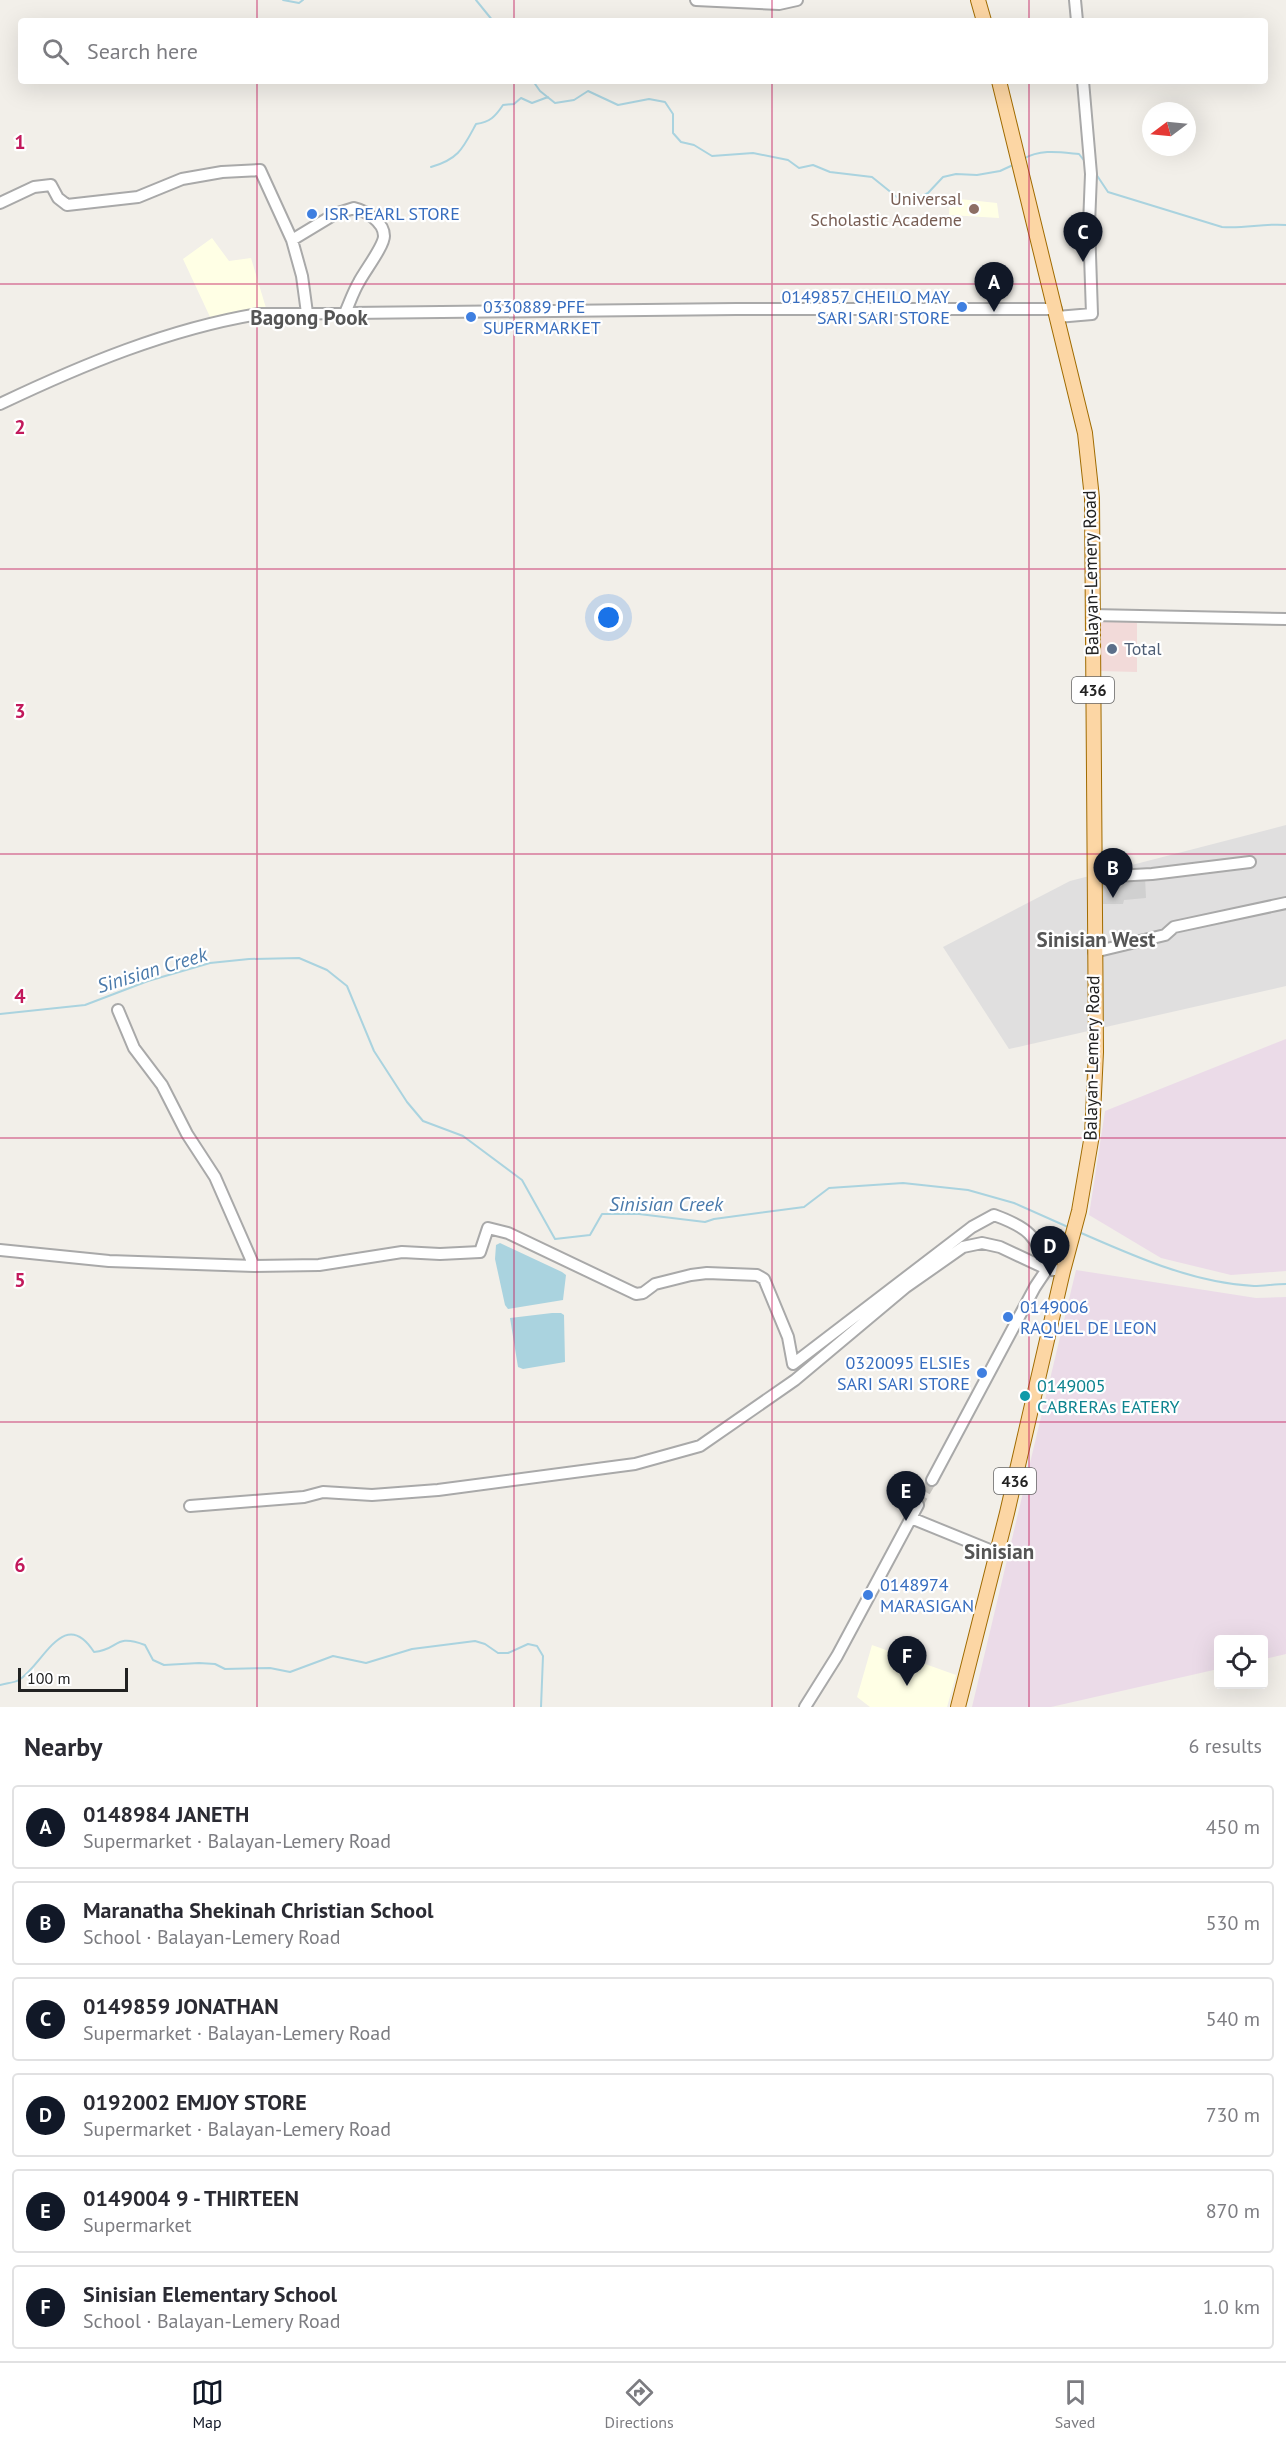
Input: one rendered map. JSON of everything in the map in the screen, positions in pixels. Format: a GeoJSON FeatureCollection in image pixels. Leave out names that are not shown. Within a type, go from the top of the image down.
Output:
{"type":"FeatureCollection","features":[{"type":"Feature","properties":{"kind":"main road"},"geometry":{"type":"LineString","coordinates":[[978,0],[983,18]]}},
{"type":"Feature","properties":{"kind":"main road","name":"Balayan-Lemery Road"},"geometry":{"type":"LineString","coordinates":[[958,1707],[1079,1211],[1093,1122],[1096,1052],[1092,498],[1089,462],[1085,433],[1057,313],[1000,84]]}},
{"type":"Feature","properties":{"kind":"street"},"geometry":{"type":"LineString","coordinates":[[696,0],[779,4],[796,0]]}},
{"type":"Feature","properties":{"kind":"street"},"geometry":{"type":"LineString","coordinates":[[1075,0],[1077,18]]}},
{"type":"Feature","properties":{"kind":"street"},"geometry":{"type":"LineString","coordinates":[[0,404],[87,364],[188,328],[213,321],[258,314],[736,309],[1092,314],[1089,225],[1091,174],[1083,84]]}},
{"type":"Feature","properties":{"kind":"street"},"geometry":{"type":"LineString","coordinates":[[0,203],[34,187],[51,185],[58,198],[67,205],[138,196],[182,179],[222,172],[260,170],[292,240],[302,276],[308,313]]}},
{"type":"Feature","properties":{"kind":"street"},"geometry":{"type":"LineString","coordinates":[[292,240],[335,214],[354,207],[370,214],[382,229],[384,238],[370,266],[359,280],[345,313]]}},
{"type":"Feature","properties":{"kind":"street"},"geometry":{"type":"LineString","coordinates":[[1092,615],[1286,619]]}},
{"type":"Feature","properties":{"kind":"street"},"geometry":{"type":"LineString","coordinates":[[1096,877],[1152,874],[1250,862]]}},
{"type":"Feature","properties":{"kind":"street"},"geometry":{"type":"LineString","coordinates":[[1094,952],[1165,935],[1174,927],[1286,903]]}},
{"type":"Feature","properties":{"kind":"street"},"geometry":{"type":"LineString","coordinates":[[118,1010],[134,1048],[162,1085],[187,1134],[215,1178],[254,1266]]}},
{"type":"Feature","properties":{"kind":"street"},"geometry":{"type":"LineString","coordinates":[[0,1250],[109,1261],[254,1266],[319,1265],[402,1252],[440,1254],[480,1252],[488,1228],[508,1233],[636,1294],[643,1293],[655,1284],[691,1275],[707,1273],[757,1275],[764,1279],[788,1337],[793,1364],[972,1227],[994,1215],[1009,1220],[1035,1237],[1047,1269]]}},
{"type":"Feature","properties":{"kind":"street"},"geometry":{"type":"LineString","coordinates":[[190,1506],[304,1497],[323,1492],[372,1495],[438,1490],[635,1464],[700,1446],[795,1380],[906,1287],[963,1247],[982,1243],[1000,1246],[1047,1269],[1063,1271]]}},
{"type":"Feature","properties":{"kind":"street"},"geometry":{"type":"LineString","coordinates":[[932,1480],[1011,1331],[1047,1269]]}},
{"type":"Feature","properties":{"kind":"street"},"geometry":{"type":"LineString","coordinates":[[805,1707],[837,1656],[918,1505]]}},
{"type":"Feature","properties":{"kind":"street"},"geometry":{"type":"LineString","coordinates":[[911,1518],[997,1553]]}},
{"type":"Feature","properties":{"kind":"shaded area","name":"Universal Scholastic Academe"},"geometry":{"type":"Polygon","coordinates":[[[950,198],[997,203],[999,218],[949,215],[950,198]]]}},
{"type":"Feature","properties":{"kind":"shaded area"},"geometry":{"type":"Polygon","coordinates":[[[212,238],[229,261],[251,258],[266,308],[243,310],[211,319],[183,259],[212,238]]]}},
{"type":"Feature","properties":{"kind":"shaded area"},"geometry":{"type":"Polygon","coordinates":[[[1099,619],[1137,620],[1137,672],[1099,671],[1099,619]]]}},
{"type":"Feature","properties":{"kind":"shaded area"},"geometry":{"type":"Polygon","coordinates":[[[1286,825],[1286,986],[1009,1049],[943,947],[1070,881],[1286,825]]]}},
{"type":"Feature","properties":{"kind":"shaded area"},"geometry":{"type":"Polygon","coordinates":[[[1145,877],[1146,898],[1124,900],[1123,904],[1102,904],[1102,879],[1145,877]]]}},
{"type":"Feature","properties":{"kind":"shaded area"},"geometry":{"type":"Polygon","coordinates":[[[1286,1039],[1286,1271],[1231,1275],[1161,1258],[1089,1215],[1105,1111],[1286,1039]]]}},
{"type":"Feature","properties":{"kind":"shaded area"},"geometry":{"type":"Polygon","coordinates":[[[1076,1270],[1256,1298],[1286,1297],[1286,1654],[1268,1658],[1268,1635],[1214,1635],[1214,1670],[1051,1707],[972,1707],[1076,1270]]]}},
{"type":"Feature","properties":{"kind":"shaded area"},"geometry":{"type":"Polygon","coordinates":[[[872,1645],[956,1675],[947,1707],[870,1707],[857,1697],[872,1645]]]}},
{"type":"Feature","properties":{"kind":"water"},"geometry":{"type":"Polygon","coordinates":[[[500,1243],[566,1275],[563,1300],[508,1309],[505,1305],[495,1259],[496,1245],[500,1243]]]}},
{"type":"Feature","properties":{"kind":"water"},"geometry":{"type":"Polygon","coordinates":[[[552,1313],[564,1315],[565,1362],[523,1369],[518,1367],[510,1318],[552,1313]]]}},
{"type":"Feature","properties":{"kind":"waterway"},"geometry":{"type":"LineString","coordinates":[[283,0],[299,3],[303,0]]}},
{"type":"Feature","properties":{"kind":"waterway"},"geometry":{"type":"LineString","coordinates":[[476,0],[491,18]]}},
{"type":"Feature","properties":{"kind":"waterway"},"geometry":{"type":"LineString","coordinates":[[535,84],[555,103],[574,100],[588,91],[618,105],[649,99],[665,102],[673,114],[673,133],[681,142],[694,145],[712,156],[753,153],[788,160],[799,168],[813,165],[830,172],[872,177],[898,198],[912,201],[928,193],[943,177],[956,174],[977,175],[1000,171],[1013,165]]}},
{"type":"Feature","properties":{"kind":"waterway"},"geometry":{"type":"LineString","coordinates":[[431,167],[454,156],[476,124],[492,118],[503,105],[514,104],[521,98],[532,103],[548,97]]}},
{"type":"Feature","properties":{"kind":"waterway"},"geometry":{"type":"LineString","coordinates":[[1023,159],[1043,152],[1057,152],[1079,154],[1086,163]]}},
{"type":"Feature","properties":{"kind":"waterway"},"geometry":{"type":"LineString","coordinates":[[1096,174],[1108,192],[1222,227],[1286,225]]}},
{"type":"Feature","properties":{"kind":"waterway","name":"Sinisian Creek"},"geometry":{"type":"LineString","coordinates":[[0,1014],[85,1005],[148,981],[210,963],[249,959],[299,958],[327,970],[347,986],[374,1051],[407,1102],[423,1121],[463,1136],[522,1180],[555,1239],[590,1235],[602,1214],[639,1214],[705,1222],[804,1207],[829,1188],[903,1183],[968,1190],[1014,1203],[1068,1227]]}},
{"type":"Feature","properties":{"kind":"waterway","name":"Sinisian Creek"},"geometry":{"type":"LineString","coordinates":[[1079,1232],[1164,1267],[1209,1280],[1254,1286],[1286,1284]]}},
{"type":"Feature","properties":{"kind":"waterway"},"geometry":{"type":"LineString","coordinates":[[0,1685],[19,1680],[54,1643],[63,1636],[73,1634],[83,1639],[94,1652],[102,1651],[122,1641],[145,1645],[153,1660],[164,1665],[199,1663],[215,1664],[225,1669],[270,1668],[290,1672],[333,1656],[366,1663],[412,1649],[475,1641],[485,1644],[498,1653],[508,1653],[528,1644],[537,1646],[543,1656],[541,1707]]}},
{"type":"Feature","properties":{"kind":"tunnel"},"geometry":{"type":"LineString","coordinates":[[918,1505],[932,1480]]}},
{"type":"Feature","properties":{"kind":"place","name":"Universal Scholastic Academe"},"geometry":{"type":"Point","coordinates":[974,209]}},
{"type":"Feature","properties":{"kind":"place","name":"ISR PEARL STORE"},"geometry":{"type":"Point","coordinates":[312,214]}},
{"type":"Feature","properties":{"kind":"place","name":"0149859 JONATHAN"},"geometry":{"type":"Point","coordinates":[1083,262]}},
{"type":"Feature","properties":{"kind":"place","name":"0149857 CHEILO MAY SARI SARI STORE"},"geometry":{"type":"Point","coordinates":[962,307]}},
{"type":"Feature","properties":{"kind":"place","name":"0148984 JANETH"},"geometry":{"type":"Point","coordinates":[994,312]}},
{"type":"Feature","properties":{"kind":"place","name":"0330889 PFE SUPERMARKET"},"geometry":{"type":"Point","coordinates":[471,317]}},
{"type":"Feature","properties":{"kind":"place","name":"Total"},"geometry":{"type":"Point","coordinates":[1112,649]}},
{"type":"Feature","properties":{"kind":"place","name":"Maranatha Shekinah Christian School"},"geometry":{"type":"Point","coordinates":[1113,898]}},
{"type":"Feature","properties":{"kind":"place","name":"0192002 EMJOY STORE"},"geometry":{"type":"Point","coordinates":[1050,1276]}},
{"type":"Feature","properties":{"kind":"place","name":"0149006 RAQUEL DE LEON"},"geometry":{"type":"Point","coordinates":[1008,1317]}},
{"type":"Feature","properties":{"kind":"place","name":"0320095 ELSIEs SARI SARI STORE"},"geometry":{"type":"Point","coordinates":[982,1373]}},
{"type":"Feature","properties":{"kind":"place","name":"0149005 CABRERAs EATERY"},"geometry":{"type":"Point","coordinates":[1025,1396]}},
{"type":"Feature","properties":{"kind":"place","name":"0149004 9 - THIRTEEN"},"geometry":{"type":"Point","coordinates":[906,1521]}},
{"type":"Feature","properties":{"kind":"place","name":"0148974 MARASIGAN"},"geometry":{"type":"Point","coordinates":[868,1595]}},
{"type":"Feature","properties":{"kind":"place","name":"Sinisian Elementary School"},"geometry":{"type":"Point","coordinates":[907,1686]}},
{"type":"Feature","properties":{"kind":"district","name":"Bagong Pook"},"geometry":{"type":"Point","coordinates":[309,318]}},
{"type":"Feature","properties":{"kind":"district","name":"Sinisian West"},"geometry":{"type":"Point","coordinates":[1096,940]}},
{"type":"Feature","properties":{"kind":"district","name":"Sinisian"},"geometry":{"type":"Point","coordinates":[999,1552]}}]}
